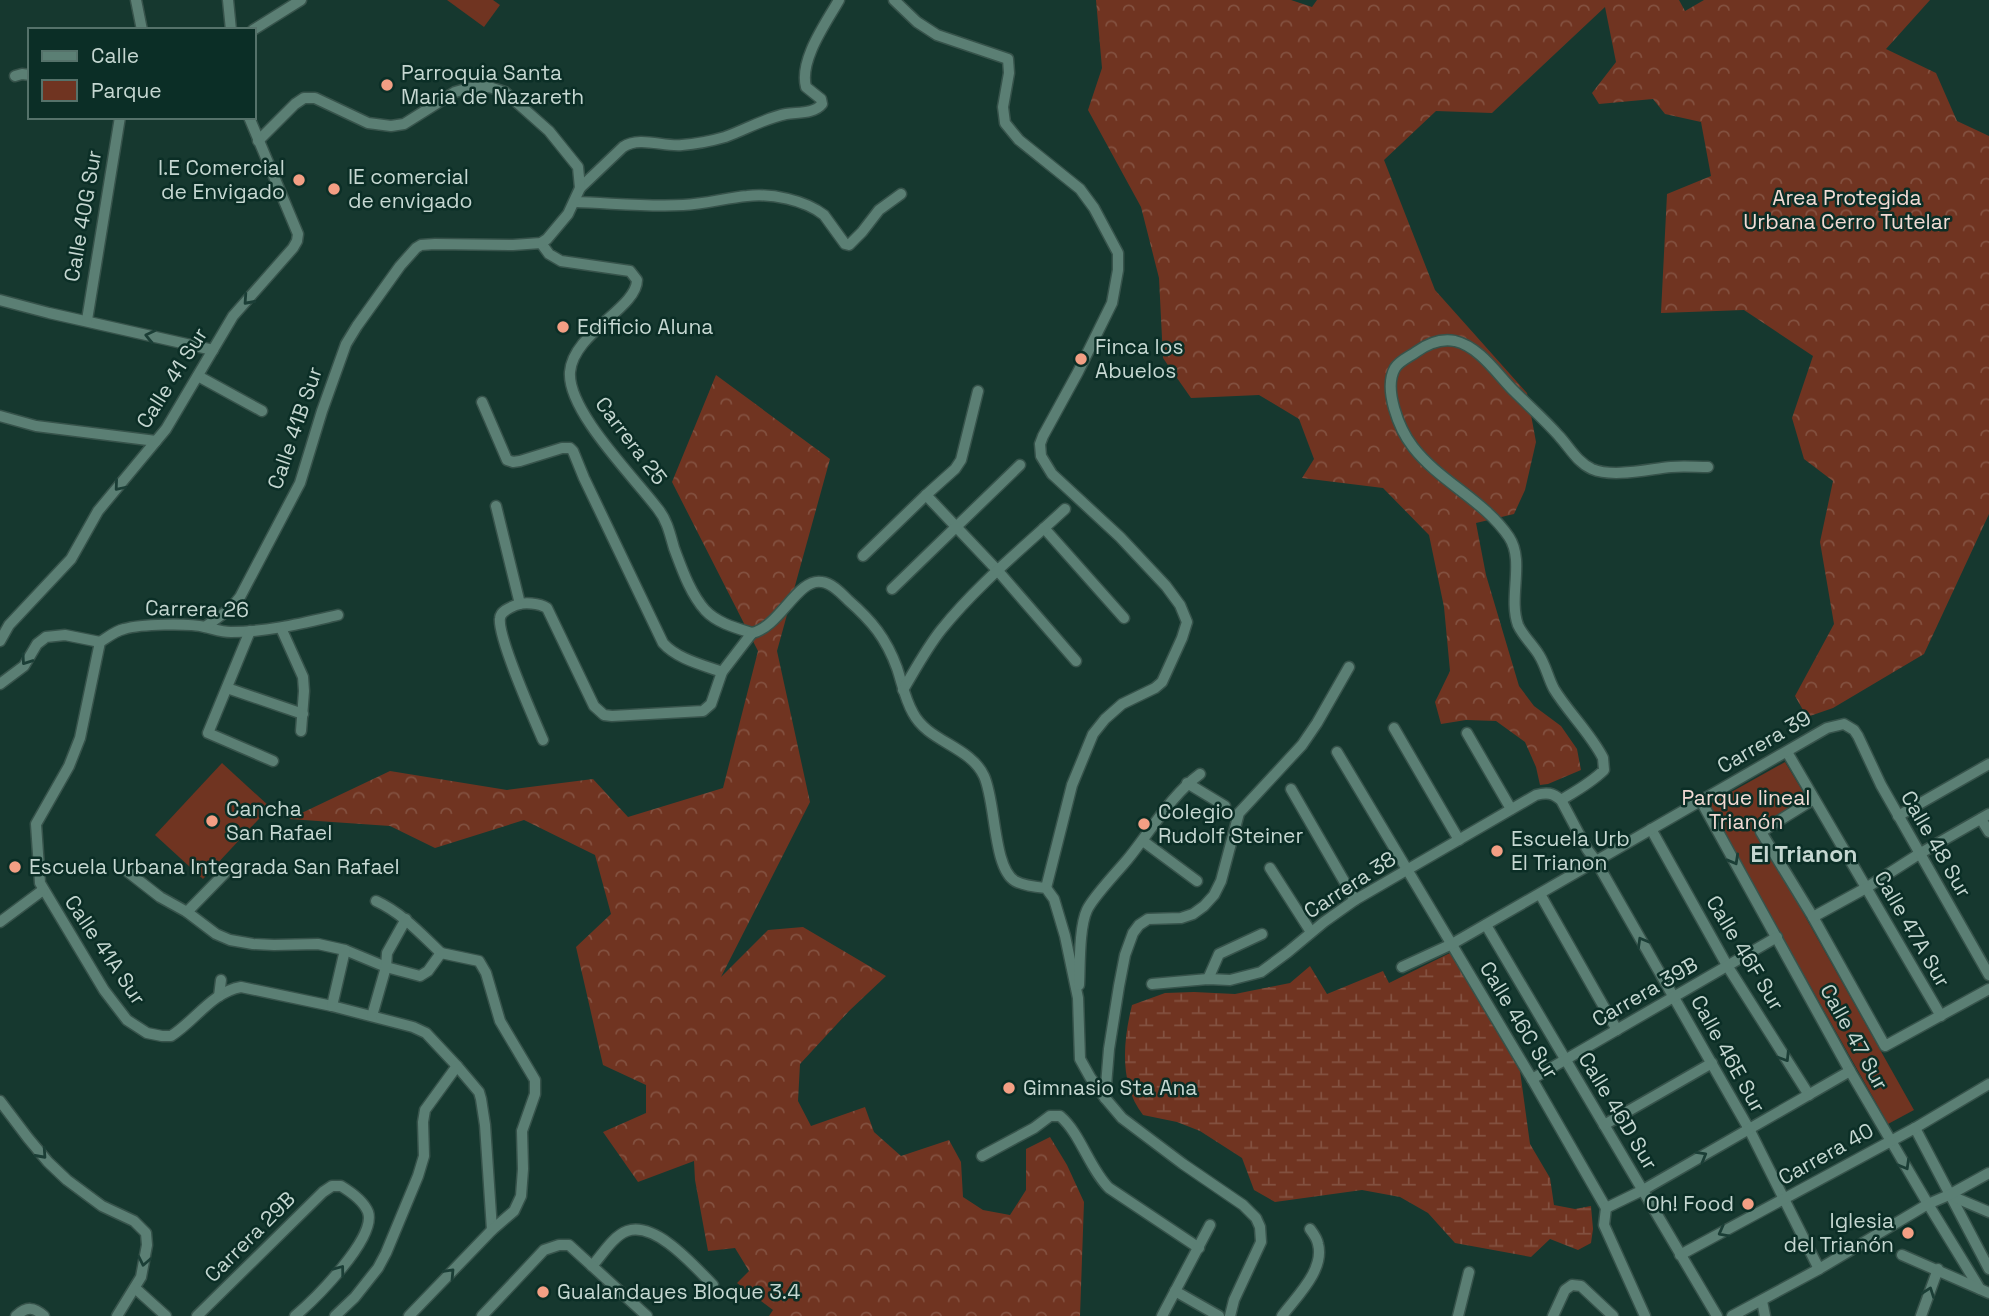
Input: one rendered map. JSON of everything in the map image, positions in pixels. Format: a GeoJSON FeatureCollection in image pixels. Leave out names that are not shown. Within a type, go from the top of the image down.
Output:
{"type":"FeatureCollection","features":[{"type":"Feature","properties":{"kind":"street"},"geometry":{"type":"LineString","coordinates":[[136,0],[142,28]]}},
{"type":"Feature","properties":{"kind":"street"},"geometry":{"type":"LineString","coordinates":[[228,0],[232,28]]}},
{"type":"Feature","properties":{"kind":"street"},"geometry":{"type":"LineString","coordinates":[[256,28],[301,0]]}},
{"type":"Feature","properties":{"kind":"street"},"geometry":{"type":"LineString","coordinates":[[580,188],[631,142],[666,146],[693,144],[722,138],[785,114],[819,108],[821,99],[806,87],[804,71],[812,50],[839,0]]}},
{"type":"Feature","properties":{"kind":"street"},"geometry":{"type":"LineString","coordinates":[[894,0],[917,22],[937,35],[1008,60],[1009,73],[1003,107],[1005,123],[1019,140],[1080,189],[1115,246],[1118,253],[1118,270],[1112,303],[1043,436],[1040,450],[1052,474],[1120,537],[1166,586],[1181,605],[1187,622],[1162,682],[1122,704],[1093,734],[1072,785],[1046,888]]}},
{"type":"Feature","properties":{"kind":"street"},"geometry":{"type":"LineString","coordinates":[[15,76],[28,75]]}},
{"type":"Feature","properties":{"kind":"street"},"geometry":{"type":"LineString","coordinates":[[258,141],[295,104],[310,97],[368,123],[391,126],[404,124],[455,92],[489,87],[505,92],[549,131],[578,167],[580,188],[575,202],[569,214],[541,243]]}},
{"type":"Feature","properties":{"kind":"street","name":"Calle 40G Sur"},"geometry":{"type":"LineString","coordinates":[[87,320],[120,119]]}},
{"type":"Feature","properties":{"kind":"street","name":"Calle 41 Sur"},"geometry":{"type":"LineString","coordinates":[[0,641],[4,629],[71,559],[98,510],[166,429],[233,317],[297,241],[298,234],[250,119]]}},
{"type":"Feature","properties":{"kind":"street"},"geometry":{"type":"LineString","coordinates":[[575,202],[686,205],[750,195],[765,196],[797,202],[820,211],[845,244],[849,245],[879,210],[901,194]]}},
{"type":"Feature","properties":{"kind":"street","name":"Calle 41B Sur"},"geometry":{"type":"LineString","coordinates":[[205,627],[231,608],[240,597],[300,483],[338,363],[356,326],[400,266],[416,248],[426,245],[541,243]]}},
{"type":"Feature","properties":{"kind":"street","name":"Carrera 25"},"geometry":{"type":"LineString","coordinates":[[541,243],[552,257],[561,261],[630,271],[637,280],[637,286],[631,296],[589,337],[576,355],[570,373],[575,399],[588,421],[661,512],[696,598],[707,612],[719,620],[752,633]]}},
{"type":"Feature","properties":{"kind":"street"},"geometry":{"type":"LineString","coordinates":[[0,300],[214,350]]}},
{"type":"Feature","properties":{"kind":"street"},"geometry":{"type":"LineString","coordinates":[[1596,861],[1561,800],[1600,774],[1604,766],[1601,754],[1554,688],[1542,661],[1518,624],[1514,599],[1516,558],[1513,545],[1486,511],[1423,460],[1410,444],[1392,405],[1393,373],[1396,365],[1436,341],[1449,340],[1467,344],[1535,410],[1578,461],[1594,470],[1609,472],[1708,467]]}},
{"type":"Feature","properties":{"kind":"street"},"geometry":{"type":"LineString","coordinates":[[198,376],[262,411]]}},
{"type":"Feature","properties":{"kind":"street"},"geometry":{"type":"LineString","coordinates":[[863,556],[956,469],[961,460],[978,391]]}},
{"type":"Feature","properties":{"kind":"street"},"geometry":{"type":"LineString","coordinates":[[482,402],[507,460],[520,461],[562,448],[570,448],[573,451],[663,643],[677,654],[722,673]]}},
{"type":"Feature","properties":{"kind":"street"},"geometry":{"type":"LineString","coordinates":[[0,416],[36,426],[156,441]]}},
{"type":"Feature","properties":{"kind":"street"},"geometry":{"type":"LineString","coordinates":[[892,589],[1020,465]]}},
{"type":"Feature","properties":{"kind":"street"},"geometry":{"type":"LineString","coordinates":[[926,495],[998,571],[1076,661]]}},
{"type":"Feature","properties":{"kind":"street"},"geometry":{"type":"LineString","coordinates":[[496,506],[520,604]]}},
{"type":"Feature","properties":{"kind":"street"},"geometry":{"type":"LineString","coordinates":[[903,690],[941,630],[976,591],[1065,509]]}},
{"type":"Feature","properties":{"kind":"street"},"geometry":{"type":"LineString","coordinates":[[1044,528],[1124,618]]}},
{"type":"Feature","properties":{"kind":"street"},"geometry":{"type":"LineString","coordinates":[[543,740],[501,629],[501,614],[504,611],[520,604],[542,605],[547,608],[594,706],[604,715],[702,711],[711,704],[722,673],[752,633],[765,628],[805,587],[825,582],[878,629],[889,649],[911,711],[918,721],[974,763],[983,775],[993,811],[1000,858],[1006,874],[1021,884],[1046,888],[1054,899],[1078,998]]}},
{"type":"Feature","properties":{"kind":"street","name":"Carrera 26"},"geometry":{"type":"LineString","coordinates":[[100,642],[124,628],[155,625],[205,627],[221,632],[250,631],[281,628],[338,615]]}},
{"type":"Feature","properties":{"kind":"street"},"geometry":{"type":"LineString","coordinates":[[281,628],[303,677],[302,731]]}},
{"type":"Feature","properties":{"kind":"street"},"geometry":{"type":"LineString","coordinates":[[250,631],[208,733],[273,761]]}},
{"type":"Feature","properties":{"kind":"street"},"geometry":{"type":"LineString","coordinates":[[0,684],[24,666],[37,644],[46,637],[65,635],[100,642]]}},
{"type":"Feature","properties":{"kind":"street","name":"Calle 41A Sur"},"geometry":{"type":"LineString","coordinates":[[100,642],[80,738],[69,766],[37,824],[40,883],[104,990],[127,1020],[147,1033],[162,1036],[171,1035],[219,996],[232,989],[241,988],[332,1006],[426,1033],[479,1092],[483,1109],[492,1230]]}},
{"type":"Feature","properties":{"kind":"street"},"geometry":{"type":"LineString","coordinates":[[1105,1098],[1118,986],[1133,933],[1148,919],[1181,918],[1193,914],[1214,895],[1224,870],[1239,813],[1302,745],[1349,667]]}},
{"type":"Feature","properties":{"kind":"street"},"geometry":{"type":"LineString","coordinates":[[227,688],[303,714]]}},
{"type":"Feature","properties":{"kind":"street","name":"Carrera 39"},"geometry":{"type":"LineString","coordinates":[[1402,967],[1486,925],[1834,725],[1844,724],[1854,730]]}},
{"type":"Feature","properties":{"kind":"street"},"geometry":{"type":"LineString","coordinates":[[1394,728],[1459,839]]}},
{"type":"Feature","properties":{"kind":"street","name":"Calle 48 Sur"},"geometry":{"type":"LineString","coordinates":[[1854,730],[1898,816],[1989,975]]}},
{"type":"Feature","properties":{"kind":"street"},"geometry":{"type":"LineString","coordinates":[[1467,733],[1511,809]]}},
{"type":"Feature","properties":{"kind":"street","name":"Calle 46C Sur"},"geometry":{"type":"LineString","coordinates":[[1337,752],[1606,1208],[1604,1225],[1645,1316]]}},
{"type":"Feature","properties":{"kind":"street","name":"Calle 47A Sur"},"geometry":{"type":"LineString","coordinates":[[1787,752],[1941,1016]]}},
{"type":"Feature","properties":{"kind":"street"},"geometry":{"type":"LineString","coordinates":[[1898,816],[1989,764]]}},
{"type":"Feature","properties":{"kind":"street"},"geometry":{"type":"LineString","coordinates":[[1200,774],[1187,783],[1171,802],[1088,908],[1082,937],[1078,998],[1080,1059],[1105,1098],[1122,1118],[1243,1205],[1256,1218],[1261,1242],[1234,1300],[1230,1316]]}},
{"type":"Feature","properties":{"kind":"street"},"geometry":{"type":"LineString","coordinates":[[1187,783],[1225,806]]}},
{"type":"Feature","properties":{"kind":"street"},"geometry":{"type":"LineString","coordinates":[[1291,789],[1355,900]]}},
{"type":"Feature","properties":{"kind":"street","name":"Carrera 38"},"geometry":{"type":"LineString","coordinates":[[1152,984],[1208,979],[1230,980],[1261,972],[1355,900],[1511,809],[1542,793],[1549,793],[1561,800]]}},
{"type":"Feature","properties":{"kind":"street","name":"Calle 47 Sur"},"geometry":{"type":"LineString","coordinates":[[1814,799],[1761,832],[1813,917],[1885,1046],[1941,1016]]}},
{"type":"Feature","properties":{"kind":"street","name":"Calle 47 Sur"},"geometry":{"type":"LineString","coordinates":[[1701,800],[1850,1071],[1928,1204],[1985,1291]]}},
{"type":"Feature","properties":{"kind":"street"},"geometry":{"type":"LineString","coordinates":[[1813,917],[1985,816],[1989,832]]}},
{"type":"Feature","properties":{"kind":"street","name":"Calle 46F Sur"},"geometry":{"type":"LineString","coordinates":[[1651,829],[1728,967],[1809,1095]]}},
{"type":"Feature","properties":{"kind":"street"},"geometry":{"type":"LineString","coordinates":[[1143,841],[1196,881]]}},
{"type":"Feature","properties":{"kind":"street","name":"Calle 46E Sur"},"geometry":{"type":"LineString","coordinates":[[1596,861],[1749,1129],[1819,1269]]}},
{"type":"Feature","properties":{"kind":"street"},"geometry":{"type":"LineString","coordinates":[[1270,868],[1311,932]]}},
{"type":"Feature","properties":{"kind":"street"},"geometry":{"type":"LineString","coordinates":[[128,872],[160,897],[187,912],[216,934],[230,940],[274,945],[318,944],[345,950],[386,967],[420,976],[428,971],[441,953]]}},
{"type":"Feature","properties":{"kind":"street"},"geometry":{"type":"LineString","coordinates":[[187,912],[224,874]]}},
{"type":"Feature","properties":{"kind":"street"},"geometry":{"type":"LineString","coordinates":[[0,922],[43,890]]}},
{"type":"Feature","properties":{"kind":"street"},"geometry":{"type":"LineString","coordinates":[[1540,894],[1617,1030]]}},
{"type":"Feature","properties":{"kind":"street"},"geometry":{"type":"LineString","coordinates":[[376,901],[406,919],[441,953],[479,961],[486,973],[500,1021],[535,1080],[535,1094],[523,1125],[521,1196],[514,1211],[492,1230],[410,1316]]}},
{"type":"Feature","properties":{"kind":"street"},"geometry":{"type":"LineString","coordinates":[[372,1016],[386,967],[387,953],[406,919]]}},
{"type":"Feature","properties":{"kind":"street","name":"Calle 46D Sur"},"geometry":{"type":"LineString","coordinates":[[1486,925],[1717,1316]]}},
{"type":"Feature","properties":{"kind":"street"},"geometry":{"type":"LineString","coordinates":[[1208,979],[1219,954],[1262,934]]}},
{"type":"Feature","properties":{"kind":"street","name":"Carrera 39B"},"geometry":{"type":"LineString","coordinates":[[1532,1079],[1777,937]]}},
{"type":"Feature","properties":{"kind":"street"},"geometry":{"type":"LineString","coordinates":[[332,1006],[345,950]]}},
{"type":"Feature","properties":{"kind":"street"},"geometry":{"type":"LineString","coordinates":[[219,996],[220,980]]}},
{"type":"Feature","properties":{"kind":"street"},"geometry":{"type":"LineString","coordinates":[[1941,1016],[1989,989]]}},
{"type":"Feature","properties":{"kind":"street"},"geometry":{"type":"LineString","coordinates":[[1604,1125],[1712,1063]]}},
{"type":"Feature","properties":{"kind":"street"},"geometry":{"type":"LineString","coordinates":[[335,1316],[355,1297],[386,1253],[424,1156],[425,1110],[457,1066]]}},
{"type":"Feature","properties":{"kind":"street"},"geometry":{"type":"LineString","coordinates":[[1606,1208],[1643,1190],[1850,1071]]}},
{"type":"Feature","properties":{"kind":"street","name":"Carrera 40"},"geometry":{"type":"LineString","coordinates":[[1680,1255],[1915,1128],[1989,1084]]}},
{"type":"Feature","properties":{"kind":"street"},"geometry":{"type":"LineString","coordinates":[[0,1101],[34,1146],[67,1180],[102,1206],[134,1220],[146,1233],[148,1240],[141,1277],[117,1316]]}},
{"type":"Feature","properties":{"kind":"street"},"geometry":{"type":"LineString","coordinates":[[982,1156],[1034,1128],[1049,1116],[1060,1116],[1109,1188],[1199,1248]]}},
{"type":"Feature","properties":{"kind":"street"},"geometry":{"type":"LineString","coordinates":[[1915,1128],[1989,1269]]}},
{"type":"Feature","properties":{"kind":"street"},"geometry":{"type":"LineString","coordinates":[[1732,1316],[1819,1269],[1928,1204],[1989,1173]]}},
{"type":"Feature","properties":{"kind":"street","name":"Carrera 29B"},"geometry":{"type":"LineString","coordinates":[[197,1316],[323,1192],[332,1186],[341,1186],[364,1205],[369,1214],[369,1225],[362,1240],[329,1285],[295,1316]]}},
{"type":"Feature","properties":{"kind":"street"},"geometry":{"type":"LineString","coordinates":[[1949,1195],[1989,1212]]}},
{"type":"Feature","properties":{"kind":"street"},"geometry":{"type":"LineString","coordinates":[[1162,1316],[1210,1225]]}},
{"type":"Feature","properties":{"kind":"street"},"geometry":{"type":"LineString","coordinates":[[1282,1316],[1312,1276],[1319,1255],[1318,1242],[1310,1229]]}},
{"type":"Feature","properties":{"kind":"street"},"geometry":{"type":"LineString","coordinates":[[592,1266],[613,1241],[628,1230],[647,1231],[688,1259],[713,1285]]}},
{"type":"Feature","properties":{"kind":"street"},"geometry":{"type":"LineString","coordinates":[[482,1316],[544,1250],[559,1245],[569,1245],[648,1316]]}},
{"type":"Feature","properties":{"kind":"street","name":"Calle 47 Sur"},"geometry":{"type":"LineString","coordinates":[[1902,1255],[1985,1291]]}},
{"type":"Feature","properties":{"kind":"street"},"geometry":{"type":"LineString","coordinates":[[1921,1316],[1938,1269]]}},
{"type":"Feature","properties":{"kind":"street"},"geometry":{"type":"LineString","coordinates":[[1458,1316],[1469,1272]]}},
{"type":"Feature","properties":{"kind":"street"},"geometry":{"type":"LineString","coordinates":[[1553,1316],[1565,1290],[1572,1285],[1581,1286],[1613,1316]]}},
{"type":"Feature","properties":{"kind":"street"},"geometry":{"type":"LineString","coordinates":[[135,1288],[166,1316]]}},
{"type":"Feature","properties":{"kind":"street"},"geometry":{"type":"LineString","coordinates":[[1175,1291],[1219,1316]]}},
{"type":"Feature","properties":{"kind":"street"},"geometry":{"type":"LineString","coordinates":[[1762,1301],[1765,1316]]}},
{"type":"Feature","properties":{"kind":"street"},"geometry":{"type":"LineString","coordinates":[[16,1316],[30,1308],[40,1312]]}},
{"type":"Feature","properties":{"kind":"green space"},"geometry":{"type":"Polygon","coordinates":[[[447,0],[493,0],[500,5],[484,27],[447,0]]]}},
{"type":"Feature","properties":{"kind":"green space","name":"Area Protegida Urbana Cerro Tutelar"},"geometry":{"type":"Polygon","coordinates":[[[1096,0],[1291,0],[1312,7],[1317,0],[1679,0],[1685,11],[1704,0],[1930,0],[1886,49],[1936,73],[1957,121],[1989,136],[1989,514],[1924,654],[1833,708],[1807,717],[1795,696],[1834,624],[1820,542],[1833,481],[1804,459],[1792,418],[1813,356],[1744,310],[1661,313],[1667,194],[1711,176],[1701,122],[1665,114],[1653,99],[1599,104],[1592,93],[1616,62],[1605,7],[1492,113],[1436,111],[1384,160],[1435,290],[1527,393],[1536,442],[1525,490],[1514,514],[1476,523],[1486,575],[1519,686],[1534,706],[1561,726],[1577,749],[1581,770],[1540,785],[1536,767],[1525,742],[1496,721],[1466,720],[1441,724],[1435,702],[1450,671],[1444,607],[1429,535],[1383,488],[1302,478],[1314,459],[1299,419],[1259,395],[1191,398],[1163,358],[1159,278],[1141,207],[1088,110],[1102,68],[1096,0]]]}},
{"type":"Feature","properties":{"kind":"green space"},"geometry":{"type":"Polygon","coordinates":[[[716,375],[830,459],[777,651],[810,802],[721,977],[768,930],[803,927],[886,976],[800,1064],[798,1101],[811,1126],[865,1107],[874,1132],[901,1156],[949,1140],[961,1162],[963,1197],[983,1210],[1010,1215],[1026,1190],[1026,1149],[1050,1137],[1084,1202],[1080,1316],[769,1316],[773,1310],[737,1283],[749,1271],[735,1248],[708,1251],[694,1161],[638,1182],[603,1132],[646,1113],[646,1085],[603,1065],[576,947],[611,914],[595,855],[524,820],[435,848],[390,826],[289,819],[390,771],[507,790],[593,779],[628,817],[723,788],[758,651],[672,482],[716,375]]]}},
{"type":"Feature","properties":{"kind":"green space","name":"Parque lineal Trianón"},"geometry":{"type":"Polygon","coordinates":[[[1785,762],[1808,800],[1757,831],[1914,1110],[1888,1124],[1708,805],[1785,762]]]}},
{"type":"Feature","properties":{"kind":"green space","name":"Cancha San Rafael"},"geometry":{"type":"Polygon","coordinates":[[[222,763],[270,807],[203,879],[155,835],[222,763]]]}},
{"type":"Feature","properties":{"kind":"green space"},"geometry":{"type":"Polygon","coordinates":[[[1450,953],[1520,1071],[1530,1144],[1550,1178],[1554,1205],[1575,1209],[1591,1206],[1591,1243],[1578,1250],[1550,1239],[1531,1257],[1455,1243],[1428,1213],[1400,1197],[1362,1190],[1275,1202],[1254,1190],[1242,1158],[1200,1131],[1177,1122],[1143,1115],[1135,1103],[1125,1062],[1132,1005],[1165,993],[1235,994],[1290,983],[1310,966],[1327,994],[1383,971],[1389,983],[1450,953]]]}},
{"type":"Feature","properties":{"kind":"place","name":"Parroquia Santa Maria de Nazareth"},"geometry":{"type":"Point","coordinates":[387,85]}},
{"type":"Feature","properties":{"kind":"place","name":"I.E Comercial de Envigado"},"geometry":{"type":"Point","coordinates":[299,180]}},
{"type":"Feature","properties":{"kind":"place","name":"IE comercial de envigado"},"geometry":{"type":"Point","coordinates":[334,189]}},
{"type":"Feature","properties":{"kind":"place","name":"Edificio Aluna"},"geometry":{"type":"Point","coordinates":[563,327]}},
{"type":"Feature","properties":{"kind":"place","name":"Finca los Abuelos"},"geometry":{"type":"Point","coordinates":[1081,359]}},
{"type":"Feature","properties":{"kind":"place","name":"Cancha San Rafael"},"geometry":{"type":"Point","coordinates":[212,821]}},
{"type":"Feature","properties":{"kind":"place","name":"Colegio Rudolf Steiner"},"geometry":{"type":"Point","coordinates":[1144,824]}},
{"type":"Feature","properties":{"kind":"place","name":"Escuela Urb El Trianon"},"geometry":{"type":"Point","coordinates":[1497,851]}},
{"type":"Feature","properties":{"kind":"place","name":"Escuela Urbana Integrada San Rafael"},"geometry":{"type":"Point","coordinates":[15,867]}},
{"type":"Feature","properties":{"kind":"place","name":"Gimnasio Sta Ana"},"geometry":{"type":"Point","coordinates":[1009,1088]}},
{"type":"Feature","properties":{"kind":"place","name":"Oh! Food"},"geometry":{"type":"Point","coordinates":[1748,1204]}},
{"type":"Feature","properties":{"kind":"place","name":"Iglesia del Trianón"},"geometry":{"type":"Point","coordinates":[1908,1233]}},
{"type":"Feature","properties":{"kind":"place","name":"Gualandayes Bloque 3.4"},"geometry":{"type":"Point","coordinates":[543,1292]}},
{"type":"Feature","properties":{"kind":"district","name":"El Trianon"},"geometry":{"type":"Point","coordinates":[1804,854]}}]}
